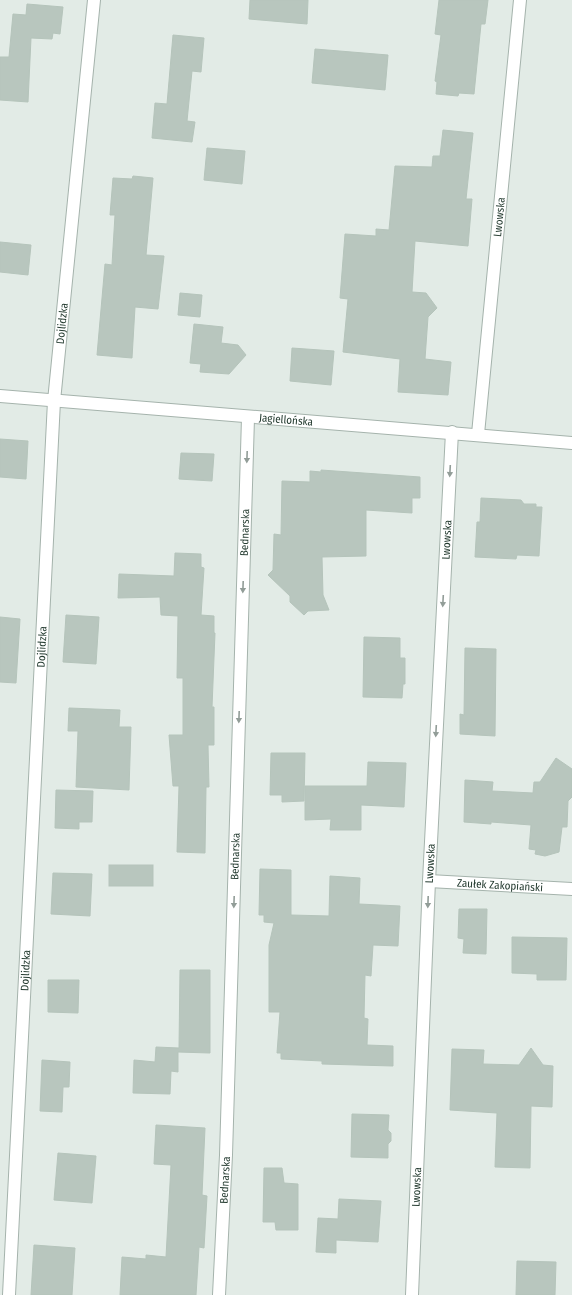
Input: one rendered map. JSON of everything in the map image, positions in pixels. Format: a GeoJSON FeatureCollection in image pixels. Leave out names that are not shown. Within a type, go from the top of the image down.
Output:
{"type":"FeatureCollection","features":[{"type":"Feature","properties":{"kind":"street","name":"Dojlidzka"},"geometry":{"type":"LineString","coordinates":[[9,1295],[54,401],[94,0]]}},
{"type":"Feature","properties":{"kind":"street","name":"Lwowska"},"geometry":{"type":"LineString","coordinates":[[478,434],[520,0]]}},
{"type":"Feature","properties":{"kind":"street","name":"Jagiellońska"},"geometry":{"type":"LineString","coordinates":[[0,396],[248,418],[478,434],[572,443]]}},
{"type":"Feature","properties":{"kind":"street","name":"Bednarska"},"geometry":{"type":"LineString","coordinates":[[220,1295],[226,1155],[248,418]]}},
{"type":"Feature","properties":{"kind":"street","name":"Lwowska"},"geometry":{"type":"LineString","coordinates":[[412,1295],[429,881],[452,432]]}},
{"type":"Feature","properties":{"kind":"street","name":"Zaułek Zakopiański"},"geometry":{"type":"LineString","coordinates":[[429,881],[572,889]]}},
{"type":"Feature","properties":{"kind":"building"},"geometry":{"type":"Polygon","coordinates":[[[250,0],[308,0],[307,24],[249,19],[250,0]]]}},
{"type":"Feature","properties":{"kind":"building"},"geometry":{"type":"Polygon","coordinates":[[[439,0],[488,0],[485,24],[481,24],[474,94],[459,93],[458,96],[436,94],[437,82],[435,81],[441,35],[435,34],[439,0]]]}},
{"type":"Feature","properties":{"kind":"building"},"geometry":{"type":"Polygon","coordinates":[[[27,4],[63,7],[60,34],[53,33],[52,39],[31,38],[28,102],[0,100],[0,57],[9,57],[13,14],[26,15],[27,4]]]}},
{"type":"Feature","properties":{"kind":"building"},"geometry":{"type":"Polygon","coordinates":[[[173,35],[204,38],[201,72],[192,71],[187,121],[195,122],[192,142],[152,138],[155,103],[167,104],[173,35]]]}},
{"type":"Feature","properties":{"kind":"building"},"geometry":{"type":"Polygon","coordinates":[[[315,49],[388,55],[385,90],[312,83],[315,49]]]}},
{"type":"Feature","properties":{"kind":"building"},"geometry":{"type":"Polygon","coordinates":[[[443,130],[473,133],[466,199],[472,199],[468,246],[415,241],[412,292],[426,293],[437,308],[428,317],[425,359],[451,362],[448,395],[398,392],[400,359],[343,352],[348,299],[340,298],[345,234],[376,236],[376,229],[389,230],[395,166],[432,167],[433,156],[440,156],[443,130]]]}},
{"type":"Feature","properties":{"kind":"building"},"geometry":{"type":"Polygon","coordinates":[[[207,148],[245,151],[242,184],[204,180],[207,148]]]}},
{"type":"Feature","properties":{"kind":"building"},"geometry":{"type":"Polygon","coordinates":[[[133,176],[153,178],[146,255],[164,256],[158,309],[135,307],[132,358],[97,355],[105,264],[112,265],[115,215],[110,215],[113,178],[132,179],[133,176]]]}},
{"type":"Feature","properties":{"kind":"building"},"geometry":{"type":"Polygon","coordinates":[[[0,242],[31,245],[28,275],[0,272],[0,242]]]}},
{"type":"Feature","properties":{"kind":"building"},"geometry":{"type":"Polygon","coordinates":[[[180,293],[202,295],[200,317],[178,315],[180,293]]]}},
{"type":"Feature","properties":{"kind":"building"},"geometry":{"type":"Polygon","coordinates":[[[194,324],[223,327],[221,343],[238,345],[246,355],[229,374],[200,372],[201,364],[190,363],[194,324]]]}},
{"type":"Feature","properties":{"kind":"building"},"geometry":{"type":"Polygon","coordinates":[[[292,348],[334,351],[331,385],[290,381],[292,348]]]}},
{"type":"Feature","properties":{"kind":"building"},"geometry":{"type":"Polygon","coordinates":[[[0,439],[28,441],[26,479],[0,477],[0,439]]]}},
{"type":"Feature","properties":{"kind":"building"},"geometry":{"type":"Polygon","coordinates":[[[181,453],[214,454],[212,481],[179,479],[181,453]]]}},
{"type":"Feature","properties":{"kind":"building"},"geometry":{"type":"Polygon","coordinates":[[[321,470],[420,477],[420,498],[412,498],[412,513],[366,510],[366,556],[322,557],[323,595],[329,610],[308,611],[304,615],[290,602],[290,596],[268,575],[273,570],[274,534],[281,535],[282,481],[310,482],[310,471],[321,472],[321,470]]]}},
{"type":"Feature","properties":{"kind":"building"},"geometry":{"type":"Polygon","coordinates":[[[481,498],[521,500],[524,504],[536,504],[536,507],[542,507],[539,556],[517,555],[516,559],[475,557],[477,522],[480,522],[481,498]]]}},
{"type":"Feature","properties":{"kind":"building"},"geometry":{"type":"Polygon","coordinates":[[[175,553],[201,554],[201,567],[204,568],[201,615],[214,616],[215,633],[212,707],[214,707],[214,745],[208,745],[209,787],[206,787],[205,853],[177,852],[179,786],[173,786],[169,735],[183,735],[183,678],[177,678],[178,616],[161,615],[160,597],[118,598],[119,574],[174,576],[175,553]]]}},
{"type":"Feature","properties":{"kind":"building"},"geometry":{"type":"Polygon","coordinates":[[[66,615],[99,617],[96,664],[63,662],[66,615]]]}},
{"type":"Feature","properties":{"kind":"building"},"geometry":{"type":"Polygon","coordinates":[[[0,617],[20,619],[16,683],[0,682],[0,617]]]}},
{"type":"Feature","properties":{"kind":"building"},"geometry":{"type":"Polygon","coordinates":[[[364,637],[400,638],[400,658],[405,658],[405,684],[403,684],[402,698],[363,697],[364,637]]]}},
{"type":"Feature","properties":{"kind":"building"},"geometry":{"type":"Polygon","coordinates":[[[465,648],[496,649],[495,736],[460,734],[460,714],[464,715],[465,648]]]}},
{"type":"Feature","properties":{"kind":"building"},"geometry":{"type":"Polygon","coordinates":[[[69,708],[120,710],[119,727],[131,727],[129,790],[76,787],[78,731],[68,731],[69,708]]]}},
{"type":"Feature","properties":{"kind":"building"},"geometry":{"type":"Polygon","coordinates":[[[271,753],[305,753],[304,801],[282,802],[282,795],[270,795],[271,753]]]}},
{"type":"Feature","properties":{"kind":"building"},"geometry":{"type":"Polygon","coordinates":[[[556,758],[572,769],[572,797],[568,801],[567,827],[562,827],[559,852],[545,856],[535,854],[536,850],[529,849],[531,825],[491,822],[491,824],[464,822],[465,780],[493,782],[492,791],[533,793],[534,782],[540,782],[556,758]]]}},
{"type":"Feature","properties":{"kind":"building"},"geometry":{"type":"Polygon","coordinates":[[[368,762],[406,763],[404,807],[361,805],[361,830],[330,830],[331,819],[305,820],[305,786],[367,786],[368,762]]]}},
{"type":"Feature","properties":{"kind":"building"},"geometry":{"type":"Polygon","coordinates":[[[56,790],[93,791],[92,822],[79,822],[79,829],[55,828],[56,790]]]}},
{"type":"Feature","properties":{"kind":"building"},"geometry":{"type":"Polygon","coordinates":[[[109,865],[153,865],[153,886],[109,886],[109,865]]]}},
{"type":"Feature","properties":{"kind":"building"},"geometry":{"type":"Polygon","coordinates":[[[260,869],[291,870],[291,915],[329,916],[330,876],[360,878],[359,904],[400,906],[398,946],[373,945],[371,976],[365,975],[364,1018],[368,1019],[367,1045],[393,1046],[393,1066],[322,1064],[322,1061],[281,1059],[281,1053],[277,1053],[280,1012],[269,1012],[269,945],[274,923],[264,922],[264,915],[259,915],[260,869]]]}},
{"type":"Feature","properties":{"kind":"building"},"geometry":{"type":"Polygon","coordinates":[[[53,873],[92,874],[90,916],[51,914],[53,873]]]}},
{"type":"Feature","properties":{"kind":"building"},"geometry":{"type":"Polygon","coordinates":[[[459,909],[487,909],[486,954],[463,953],[464,939],[458,938],[459,909]]]}},
{"type":"Feature","properties":{"kind":"building"},"geometry":{"type":"Polygon","coordinates":[[[512,937],[567,938],[566,980],[537,980],[537,974],[512,973],[512,937]]]}},
{"type":"Feature","properties":{"kind":"building"},"geometry":{"type":"Polygon","coordinates":[[[180,970],[210,970],[210,1053],[178,1052],[178,1072],[171,1071],[170,1094],[133,1093],[134,1060],[155,1062],[156,1047],[179,1048],[180,970]]]}},
{"type":"Feature","properties":{"kind":"building"},"geometry":{"type":"Polygon","coordinates":[[[48,980],[79,980],[78,1013],[48,1012],[48,980]]]}},
{"type":"Feature","properties":{"kind":"building"},"geometry":{"type":"Polygon","coordinates":[[[531,1048],[543,1065],[553,1066],[552,1107],[531,1106],[530,1168],[495,1167],[497,1113],[450,1110],[452,1049],[484,1050],[483,1064],[519,1065],[531,1048]]]}},
{"type":"Feature","properties":{"kind":"building"},"geometry":{"type":"Polygon","coordinates":[[[42,1060],[70,1062],[69,1087],[63,1087],[62,1112],[40,1111],[42,1060]]]}},
{"type":"Feature","properties":{"kind":"building"},"geometry":{"type":"Polygon","coordinates":[[[352,1114],[389,1115],[388,1130],[391,1133],[391,1141],[388,1144],[388,1158],[351,1157],[352,1114]]]}},
{"type":"Feature","properties":{"kind":"building"},"geometry":{"type":"Polygon","coordinates":[[[156,1125],[205,1128],[202,1195],[207,1196],[204,1248],[199,1247],[196,1295],[120,1295],[122,1257],[146,1259],[146,1255],[166,1257],[171,1165],[154,1164],[156,1125]]]}},
{"type":"Feature","properties":{"kind":"building"},"geometry":{"type":"Polygon","coordinates":[[[58,1153],[96,1156],[92,1203],[54,1200],[58,1153]]]}},
{"type":"Feature","properties":{"kind":"building"},"geometry":{"type":"Polygon","coordinates":[[[264,1168],[282,1168],[284,1183],[298,1184],[298,1230],[276,1230],[275,1222],[263,1222],[264,1168]]]}},
{"type":"Feature","properties":{"kind":"building"},"geometry":{"type":"Polygon","coordinates":[[[339,1199],[381,1201],[378,1242],[336,1240],[336,1253],[316,1252],[318,1218],[338,1219],[339,1199]]]}},
{"type":"Feature","properties":{"kind":"building"},"geometry":{"type":"Polygon","coordinates":[[[34,1245],[75,1248],[72,1295],[31,1295],[34,1245]]]}},
{"type":"Feature","properties":{"kind":"building"},"geometry":{"type":"Polygon","coordinates":[[[517,1261],[556,1262],[555,1295],[516,1295],[517,1261]]]}}]}
